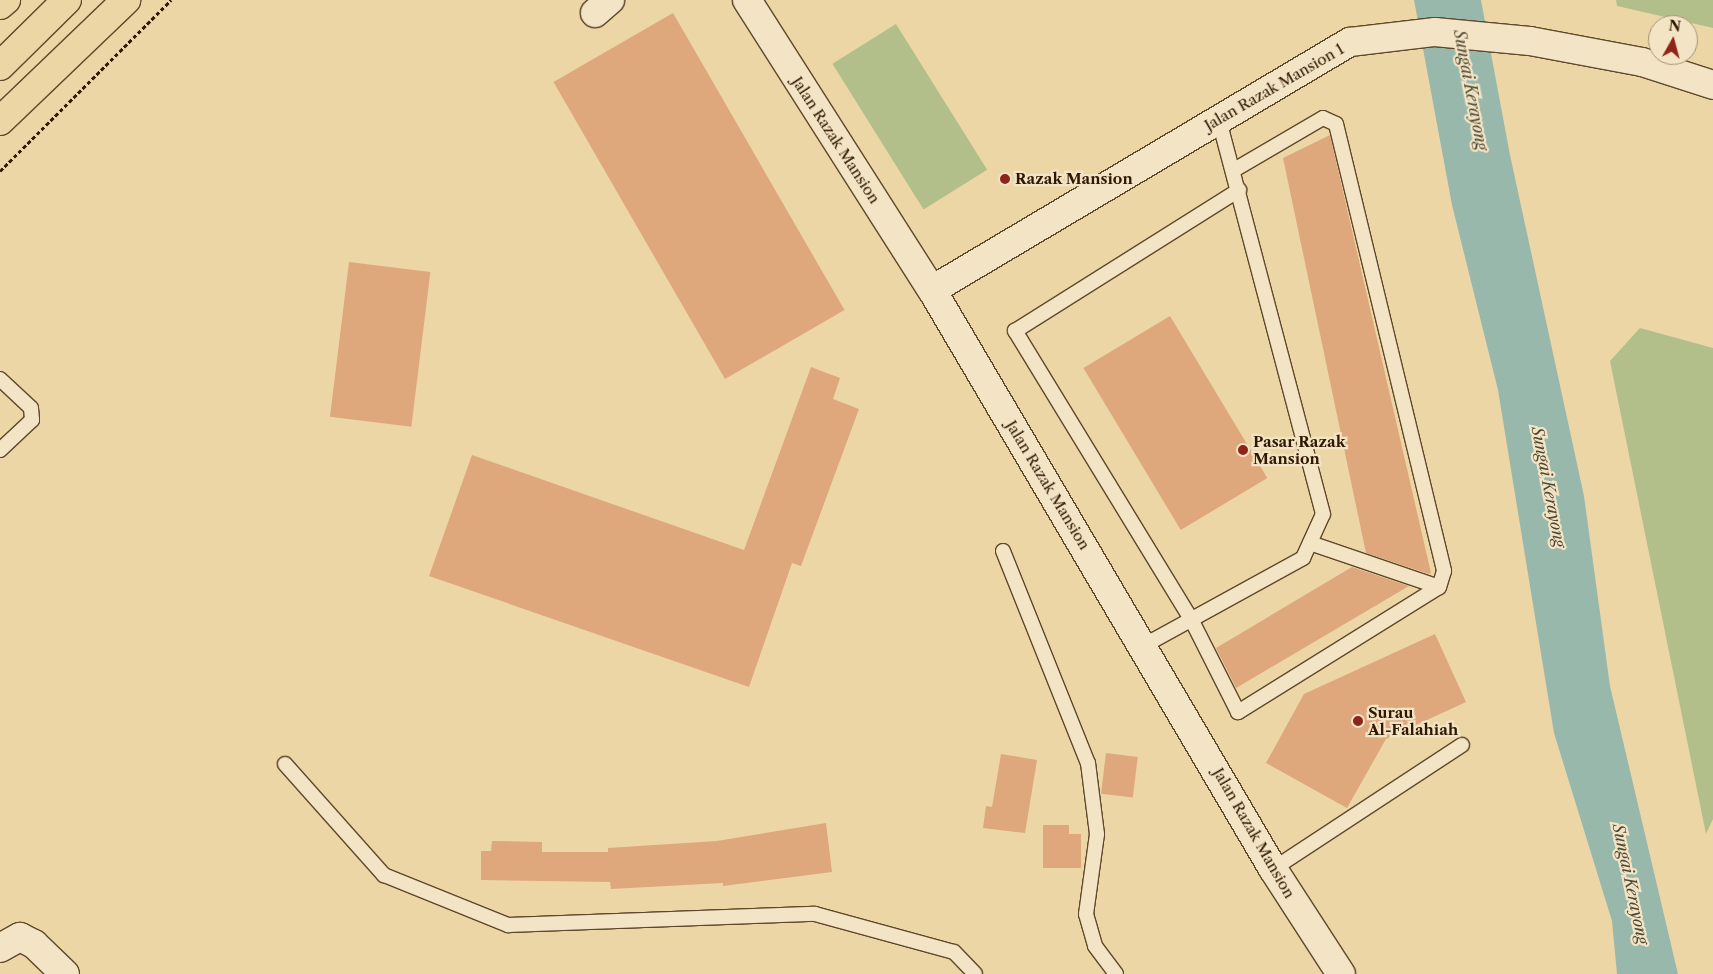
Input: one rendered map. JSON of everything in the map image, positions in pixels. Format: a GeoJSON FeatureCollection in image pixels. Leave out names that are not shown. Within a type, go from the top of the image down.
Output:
{"type":"FeatureCollection","features":[{"type":"Feature","properties":{"kind":"highway"},"geometry":{"type":"LineString","coordinates":[[0,6],[6,0]]}},
{"type":"Feature","properties":{"kind":"highway"},"geometry":{"type":"LineString","coordinates":[[0,66],[67,0]]}},
{"type":"Feature","properties":{"kind":"highway"},"geometry":{"type":"LineString","coordinates":[[0,121],[126,0]]}},
{"type":"Feature","properties":{"kind":"street","name":"Jalan Razak Mansion"},"geometry":{"type":"LineString","coordinates":[[747,0],[932,290],[1273,869],[1341,974]]}},
{"type":"Feature","properties":{"kind":"street","name":"Jalan Razak Mansion 1"},"geometry":{"type":"LineString","coordinates":[[932,290],[1218,116],[1350,42],[1435,32],[1530,41],[1642,62],[1713,84]]}},
{"type":"Feature","properties":{"kind":"street"},"geometry":{"type":"LineString","coordinates":[[0,948],[20,937],[34,944],[65,974]]}},
{"type":"Feature","properties":{"kind":"lane"},"geometry":{"type":"LineString","coordinates":[[1143,646],[1303,558],[1323,514],[1234,170],[1218,116]]}},
{"type":"Feature","properties":{"kind":"lane"},"geometry":{"type":"LineString","coordinates":[[1234,170],[1323,118],[1336,124],[1444,570],[1440,587],[1238,712],[1191,619],[1015,332],[1239,190]]}},
{"type":"Feature","properties":{"kind":"lane"},"geometry":{"type":"LineString","coordinates":[[0,378],[31,408],[32,420],[0,450]]}},
{"type":"Feature","properties":{"kind":"lane"},"geometry":{"type":"LineString","coordinates":[[1310,543],[1440,587]]}},
{"type":"Feature","properties":{"kind":"lane"},"geometry":{"type":"LineString","coordinates":[[1003,551],[1088,763],[1097,834],[1086,914],[1095,946],[1116,974]]}},
{"type":"Feature","properties":{"kind":"lane"},"geometry":{"type":"LineString","coordinates":[[1273,869],[1462,746]]}},
{"type":"Feature","properties":{"kind":"lane"},"geometry":{"type":"LineString","coordinates":[[285,764],[384,875],[508,925],[815,914],[954,952],[974,974]]}},
{"type":"Feature","properties":{"kind":"path"},"geometry":{"type":"LineString","coordinates":[[0,171],[171,0]]}},
{"type":"Feature","properties":{"kind":"green space"},"geometry":{"type":"Polygon","coordinates":[[[1616,0],[1713,0],[1713,28],[1698,25],[1698,15],[1656,15],[1617,6],[1616,0]]]}},
{"type":"Feature","properties":{"kind":"green space"},"geometry":{"type":"Polygon","coordinates":[[[896,24],[987,170],[924,210],[832,64],[896,24]]]}},
{"type":"Feature","properties":{"kind":"green space"},"geometry":{"type":"Polygon","coordinates":[[[1640,328],[1713,348],[1713,819],[1706,834],[1610,361],[1640,328]]]}},
{"type":"Feature","properties":{"kind":"water","name":"Sungai Kerayong"},"geometry":{"type":"Polygon","coordinates":[[[1414,0],[1481,0],[1510,155],[1584,496],[1610,686],[1678,974],[1617,974],[1612,921],[1554,733],[1498,390],[1452,205],[1414,0]]]}},
{"type":"Feature","properties":{"kind":"building"},"geometry":{"type":"Polygon","coordinates":[[[673,13],[844,310],[725,379],[553,82],[673,13]]]}},
{"type":"Feature","properties":{"kind":"building"},"geometry":{"type":"Polygon","coordinates":[[[1330,135],[1431,573],[1429,574],[1366,553],[1283,158],[1330,135]]]}},
{"type":"Feature","properties":{"kind":"building"},"geometry":{"type":"Polygon","coordinates":[[[349,262],[430,272],[411,427],[330,417],[349,262]]]}},
{"type":"Feature","properties":{"kind":"building"},"geometry":{"type":"Polygon","coordinates":[[[1170,316],[1267,478],[1181,530],[1083,368],[1170,316]]]}},
{"type":"Feature","properties":{"kind":"building"},"geometry":{"type":"Polygon","coordinates":[[[811,367],[840,378],[833,399],[859,409],[801,566],[792,563],[749,687],[429,576],[472,455],[744,550],[811,367]]]}},
{"type":"Feature","properties":{"kind":"building"},"geometry":{"type":"Polygon","coordinates":[[[1352,567],[1409,586],[1236,688],[1216,648],[1352,567]]]}},
{"type":"Feature","properties":{"kind":"building","name":"Surau Al-Falahiah"},"geometry":{"type":"Polygon","coordinates":[[[1435,634],[1466,702],[1386,739],[1347,808],[1266,763],[1304,694],[1435,634]]]}},
{"type":"Feature","properties":{"kind":"building"},"geometry":{"type":"Polygon","coordinates":[[[1106,753],[1138,757],[1133,798],[1101,794],[1106,753]]]}},
{"type":"Feature","properties":{"kind":"building"},"geometry":{"type":"Polygon","coordinates":[[[1001,754],[1037,760],[1025,833],[983,828],[986,806],[992,807],[1001,754]]]}},
{"type":"Feature","properties":{"kind":"building"},"geometry":{"type":"Polygon","coordinates":[[[826,823],[832,872],[723,886],[723,883],[611,889],[610,882],[481,880],[481,851],[491,851],[492,841],[542,842],[542,852],[608,852],[608,848],[717,841],[826,823]]]}},
{"type":"Feature","properties":{"kind":"building"},"geometry":{"type":"Polygon","coordinates":[[[1043,825],[1069,825],[1069,834],[1081,834],[1081,868],[1043,868],[1043,825]]]}},
{"type":"Feature","properties":{"kind":"place","name":"Razak Mansion"},"geometry":{"type":"Point","coordinates":[1005,179]}},
{"type":"Feature","properties":{"kind":"place","name":"Pasar Razak Mansion"},"geometry":{"type":"Point","coordinates":[1243,450]}},
{"type":"Feature","properties":{"kind":"place","name":"Surau Al-Falahiah"},"geometry":{"type":"Point","coordinates":[1358,721]}}]}
